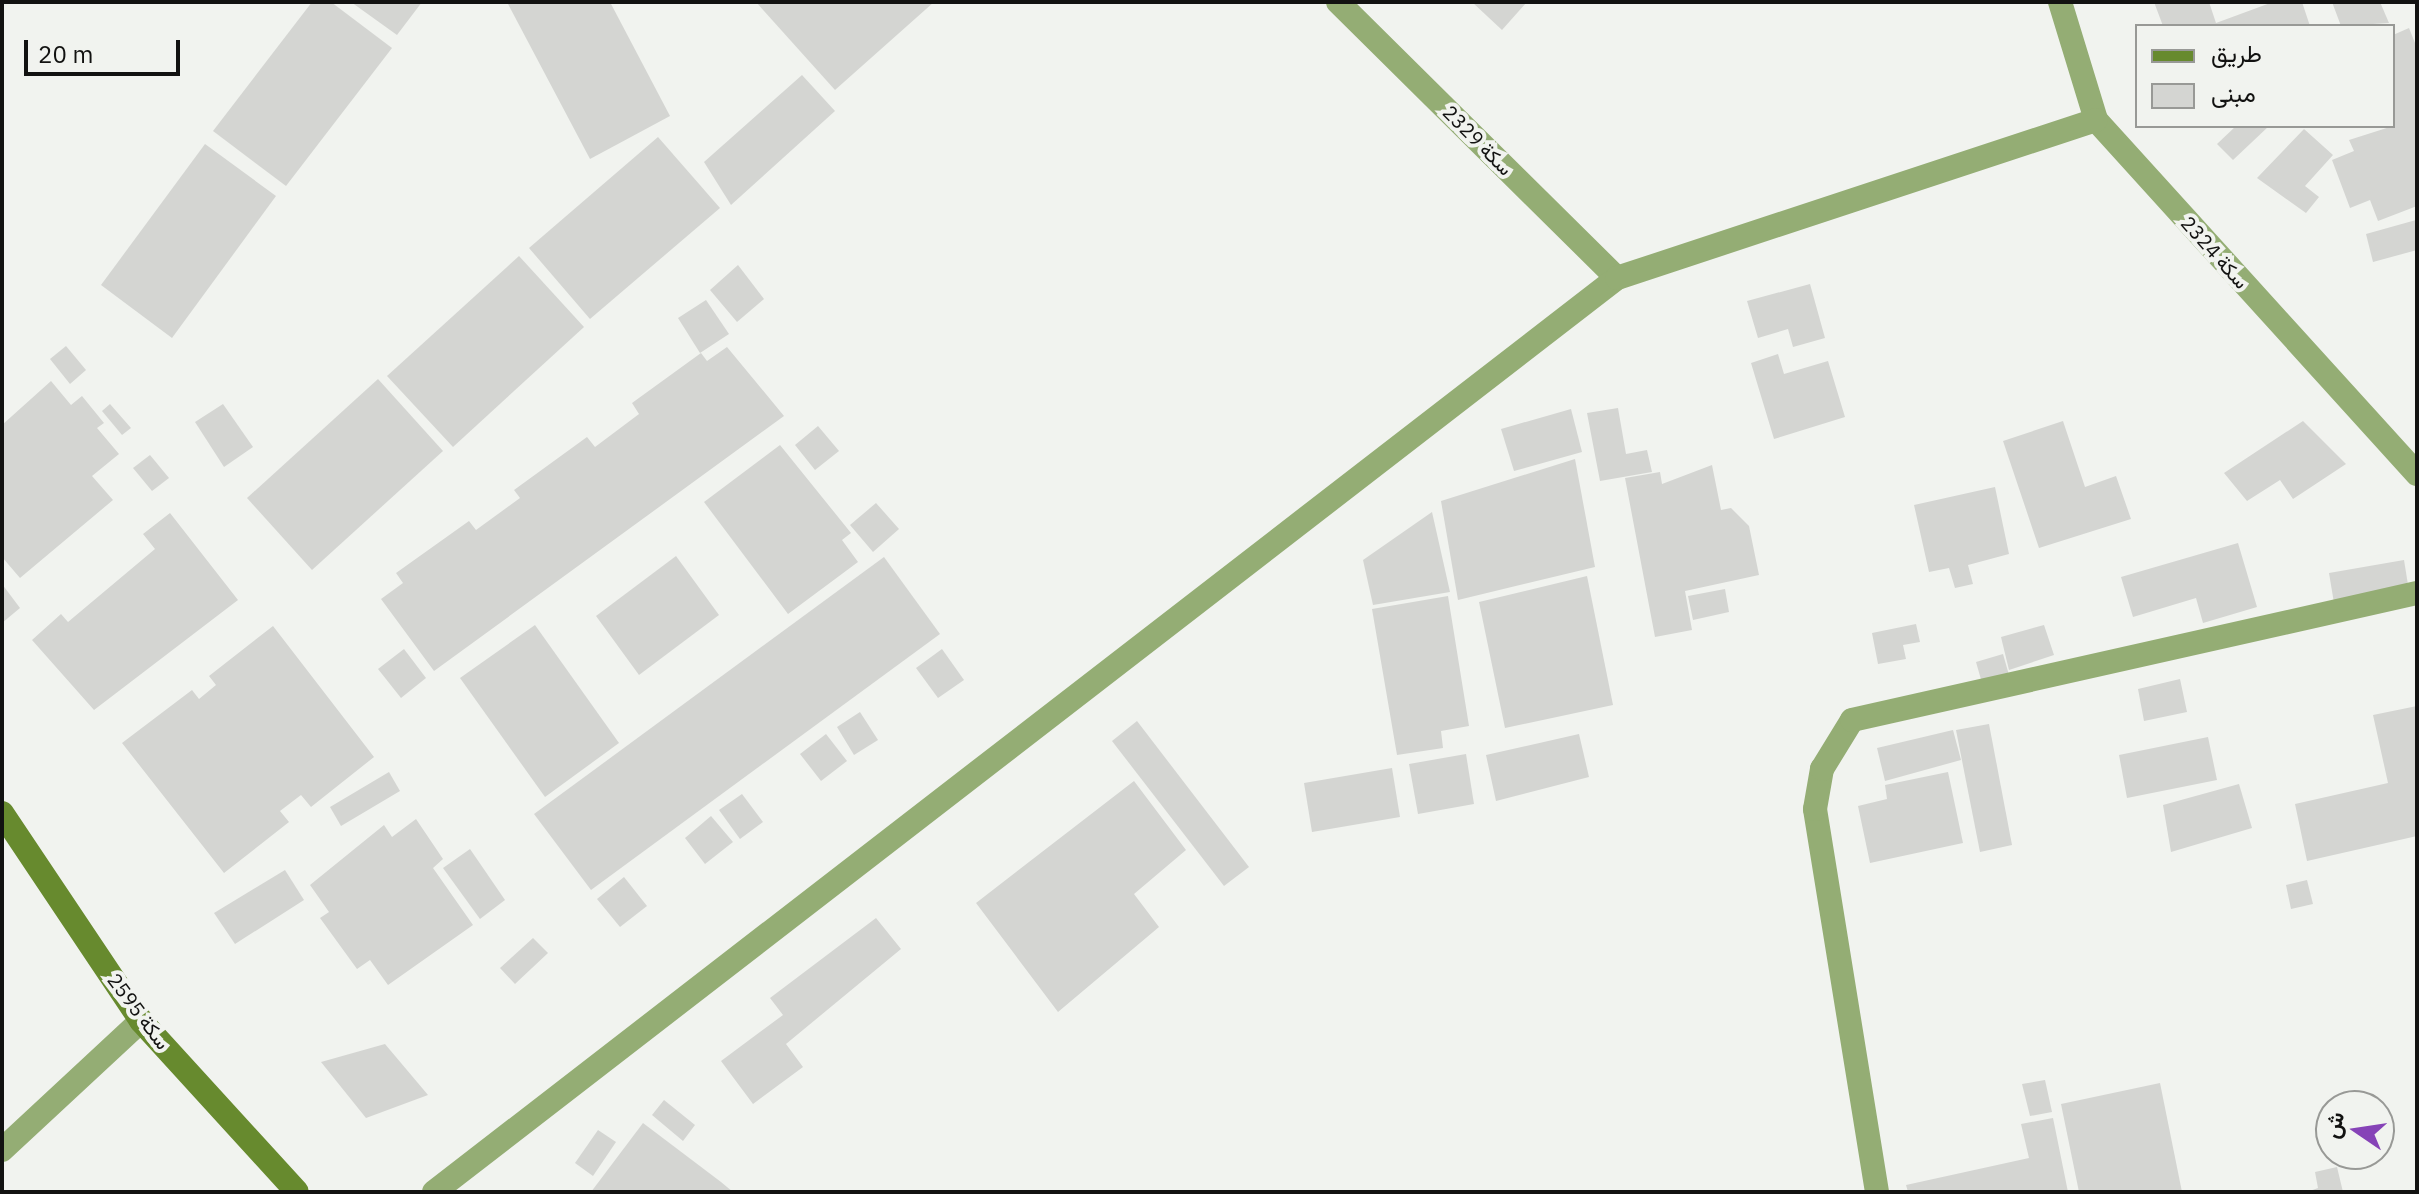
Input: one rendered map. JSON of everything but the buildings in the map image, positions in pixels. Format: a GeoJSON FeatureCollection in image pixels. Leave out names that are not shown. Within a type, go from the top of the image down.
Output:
{"type":"FeatureCollection","features":[{"type":"Feature","properties":{"kind":"street","name":"سكة 2329"},"geometry":{"type":"LineString","coordinates":[[1338,2],[1617,278]]}},
{"type":"Feature","properties":{"kind":"street","name":"سكة 2324"},"geometry":{"type":"LineString","coordinates":[[2060,2],[2096,120],[2417,474]]}},
{"type":"Feature","properties":{"kind":"street"},"geometry":{"type":"LineString","coordinates":[[434,1192],[1617,278],[2096,120]]}},
{"type":"Feature","properties":{"kind":"street"},"geometry":{"type":"LineString","coordinates":[[1877,1192],[1815,809],[1822,769],[1852,720],[2417,593]]}},
{"type":"Feature","properties":{"kind":"street","name":"سكة 2595"},"geometry":{"type":"LineString","coordinates":[[2,813],[141,1021],[297,1192]]}},
{"type":"Feature","properties":{"kind":"street"},"geometry":{"type":"LineString","coordinates":[[2,1150],[141,1021]]}}]}
